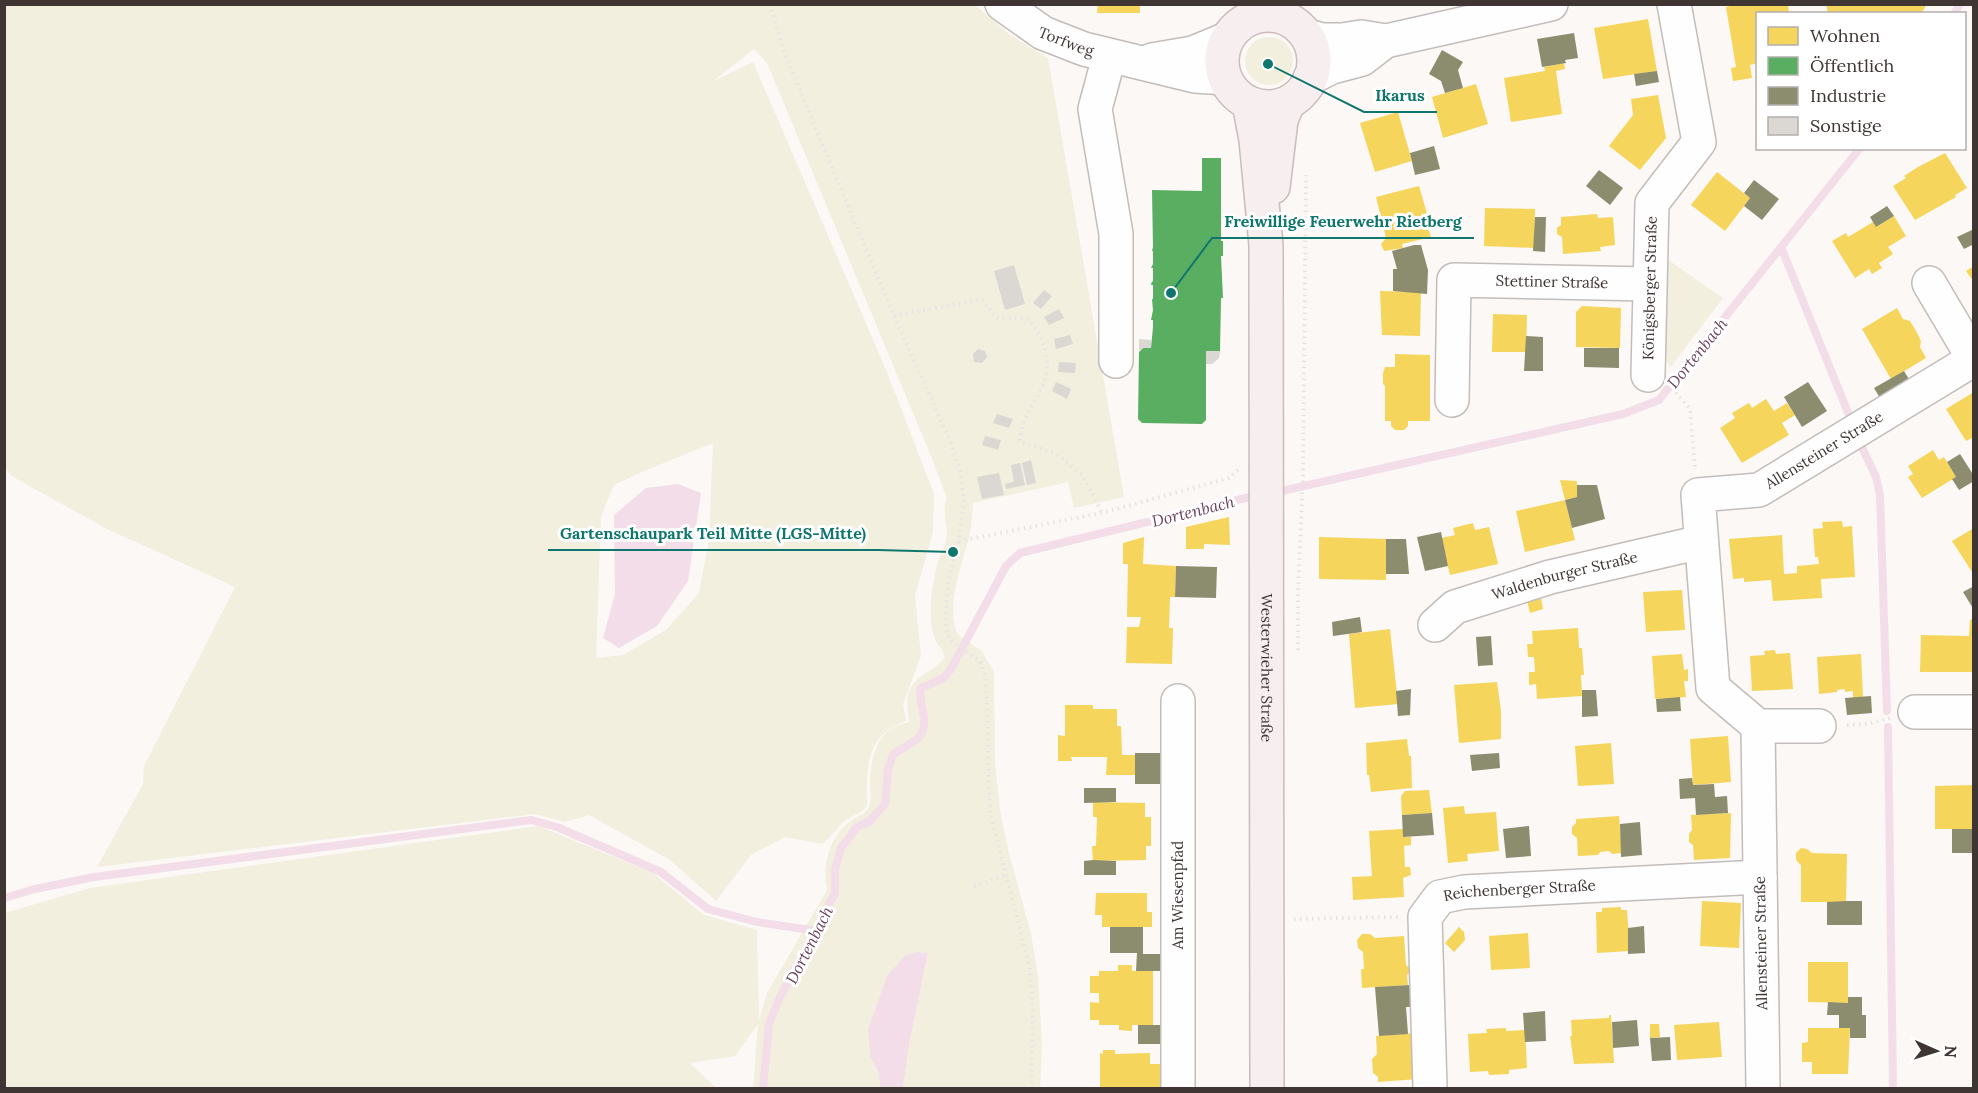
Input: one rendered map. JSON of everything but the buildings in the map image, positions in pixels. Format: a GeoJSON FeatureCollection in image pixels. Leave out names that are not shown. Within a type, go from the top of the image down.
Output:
{"type":"FeatureCollection","features":[{"type":"Feature","properties":{"kind":"main road"},"geometry":{"type":"LineString","coordinates":[[1268,15],[1290,19],[1314,56],[1310,78],[1299,95],[1288,103],[1270,107],[1249,103],[1233,91],[1225,78],[1222,63],[1224,47],[1242,21],[1268,15]]}},
{"type":"Feature","properties":{"kind":"main road","name":"Westerwieher Straße"},"geometry":{"type":"LineString","coordinates":[[1249,103],[1256,140],[1266,245]]}},
{"type":"Feature","properties":{"kind":"main road","name":"Westerwieher Straße"},"geometry":{"type":"LineString","coordinates":[[1267,1089],[1265,526],[1252,474],[1266,245],[1281,120],[1288,103]]}},
{"type":"Feature","properties":{"kind":"street","name":"Torfweg"},"geometry":{"type":"LineString","coordinates":[[1002,4],[1043,33],[1084,49],[1195,76],[1225,78]]}},
{"type":"Feature","properties":{"kind":"street"},"geometry":{"type":"LineString","coordinates":[[1290,19],[1322,40],[1360,37],[1386,41],[1551,4]]}},
{"type":"Feature","properties":{"kind":"street","name":"Königsberger Straße"},"geometry":{"type":"LineString","coordinates":[[1648,375],[1652,203],[1699,142],[1674,4]]}},
{"type":"Feature","properties":{"kind":"street","name":"Torfweg"},"geometry":{"type":"LineString","coordinates":[[1123,60],[1193,53],[1242,21]]}},
{"type":"Feature","properties":{"kind":"street"},"geometry":{"type":"LineString","coordinates":[[1310,78],[1332,67],[1362,59],[1386,41]]}},
{"type":"Feature","properties":{"kind":"street"},"geometry":{"type":"LineString","coordinates":[[1116,361],[1116,234],[1095,109],[1123,60]]}},
{"type":"Feature","properties":{"kind":"street","name":"Stettiner Straße"},"geometry":{"type":"LineString","coordinates":[[1452,400],[1454,280],[1650,284]]}},
{"type":"Feature","properties":{"kind":"street","name":"Allensteiner Straße"},"geometry":{"type":"LineString","coordinates":[[1698,495],[1759,490],[1974,359],[1929,283]]}},
{"type":"Feature","properties":{"kind":"street"},"geometry":{"type":"LineString","coordinates":[[1698,495],[1713,688],[1758,726],[1819,726]]}},
{"type":"Feature","properties":{"kind":"street","name":"Waldenburger Straße"},"geometry":{"type":"LineString","coordinates":[[1435,625],[1455,607],[1550,577],[1701,542]]}},
{"type":"Feature","properties":{"kind":"street","name":"Am Wiesenpfad"},"geometry":{"type":"LineString","coordinates":[[1178,701],[1178,1089]]}},
{"type":"Feature","properties":{"kind":"street"},"geometry":{"type":"LineString","coordinates":[[1915,712],[1974,712]]}},
{"type":"Feature","properties":{"kind":"street","name":"Allensteiner Straße"},"geometry":{"type":"LineString","coordinates":[[1758,726],[1763,1089]]}},
{"type":"Feature","properties":{"kind":"street","name":"Reichenberger Straße"},"geometry":{"type":"LineString","coordinates":[[1430,1089],[1425,917],[1440,897],[1464,892],[1760,877]]}},
{"type":"Feature","properties":{"kind":"path"},"geometry":{"type":"LineString","coordinates":[[770,4],[784,52],[894,316],[951,443],[960,471],[964,500],[958,542],[948,582],[945,611],[947,633],[954,643],[972,653],[980,661],[986,677],[990,812],[1030,969],[1033,1023],[1031,1089]]}},
{"type":"Feature","properties":{"kind":"path"},"geometry":{"type":"LineString","coordinates":[[1303,501],[1306,165]]}},
{"type":"Feature","properties":{"kind":"path"},"geometry":{"type":"LineString","coordinates":[[894,316],[982,299],[996,318],[1028,319],[1039,330],[1045,349],[1047,369],[1044,384],[1021,425],[1020,442],[1057,454],[1082,475],[1102,513]]}},
{"type":"Feature","properties":{"kind":"path"},"geometry":{"type":"LineString","coordinates":[[1677,393],[1690,409],[1698,495]]}},
{"type":"Feature","properties":{"kind":"path"},"geometry":{"type":"LineString","coordinates":[[958,542],[1102,513],[1229,478],[1252,474]]}},
{"type":"Feature","properties":{"kind":"path"},"geometry":{"type":"LineString","coordinates":[[1819,726],[1867,724],[1915,712]]}},
{"type":"Feature","properties":{"kind":"path"},"geometry":{"type":"LineString","coordinates":[[974,886],[1006,875]]}},
{"type":"Feature","properties":{"kind":"path"},"geometry":{"type":"LineString","coordinates":[[1266,920],[1425,917]]}},
{"type":"Feature","properties":{"kind":"shaded area"},"geometry":{"type":"Polygon","coordinates":[[[5,5],[975,5],[1010,35],[1048,58],[1124,497],[1074,508],[1068,482],[973,503],[970,532],[958,575],[954,601],[954,625],[958,635],[982,651],[994,672],[995,762],[1000,810],[1031,934],[1038,976],[1042,1044],[1040,1088],[903,1088],[909,1045],[928,954],[918,952],[887,976],[868,1029],[870,1055],[879,1073],[880,1088],[753,1088],[758,1024],[735,1056],[690,1063],[716,1088],[5,1088],[5,913],[90,888],[539,826],[653,873],[704,915],[757,930],[759,1020],[767,993],[827,890],[827,861],[833,842],[844,827],[868,809],[871,797],[871,768],[881,738],[892,728],[909,722],[907,706],[914,682],[937,666],[945,657],[934,637],[931,609],[936,571],[946,540],[945,504],[947,499],[767,63],[754,49],[712,82],[753,62],[887,372],[934,494],[933,532],[915,596],[921,656],[903,704],[906,721],[895,726],[886,731],[874,746],[869,764],[865,808],[845,821],[822,844],[785,837],[751,855],[716,901],[670,860],[589,815],[565,822],[534,814],[97,867],[143,784],[144,766],[235,587],[107,529],[13,477],[5,469],[5,5]],[[713,443],[614,485],[601,516],[596,658],[623,655],[666,630],[699,593],[709,539],[713,443]]]}},
{"type":"Feature","properties":{"kind":"shaded area"},"geometry":{"type":"Polygon","coordinates":[[[1269,37],[1286,44],[1293,61],[1286,78],[1269,85],[1252,78],[1245,61],[1252,44],[1269,37]]]}},
{"type":"Feature","properties":{"kind":"shaded area"},"geometry":{"type":"Polygon","coordinates":[[[1664,257],[1723,298],[1670,368],[1663,353],[1664,257]]]}},
{"type":"Feature","properties":{"kind":"shaded area"},"geometry":{"type":"Polygon","coordinates":[[[678,484],[701,493],[688,581],[657,626],[619,648],[603,638],[615,594],[614,515],[646,488],[678,484]]]}},
{"type":"Feature","properties":{"kind":"shaded area"},"geometry":{"type":"Polygon","coordinates":[[[918,952],[928,953],[909,1045],[903,1088],[880,1088],[879,1073],[870,1056],[868,1029],[887,976],[905,956],[918,952]]]}},
{"type":"Feature","properties":{"kind":"waterway","name":"Dortenbach"},"geometry":{"type":"LineString","coordinates":[[1955,12],[1960,4]]}},
{"type":"Feature","properties":{"kind":"waterway","name":"Dortenbach"},"geometry":{"type":"LineString","coordinates":[[1273,493],[1623,414],[1659,400],[1858,150]]}},
{"type":"Feature","properties":{"kind":"waterway"},"geometry":{"type":"LineString","coordinates":[[1781,247],[1851,420]]}},
{"type":"Feature","properties":{"kind":"waterway"},"geometry":{"type":"LineString","coordinates":[[1859,441],[1876,477],[1880,495],[1887,711]]}},
{"type":"Feature","properties":{"kind":"waterway","name":"Dortenbach"},"geometry":{"type":"LineString","coordinates":[[763,1088],[769,1024],[779,999],[835,893],[835,869],[841,848],[857,827],[870,821],[885,804],[888,769],[893,755],[917,739],[924,727],[921,688],[944,678],[951,669],[1006,566],[1020,553],[1258,495]]}},
{"type":"Feature","properties":{"kind":"waterway"},"geometry":{"type":"LineString","coordinates":[[1888,727],[1893,1088]]}},
{"type":"Feature","properties":{"kind":"waterway"},"geometry":{"type":"LineString","coordinates":[[4,898],[94,877],[531,820],[557,827],[661,872],[708,909],[757,922],[817,931]]}},
{"type":"Feature","properties":{"kind":"place","name":"Ikarus"},"geometry":{"type":"Point","coordinates":[1268,64]}},
{"type":"Feature","properties":{"kind":"place","name":"Freiwillige Feuerwehr Rietberg"},"geometry":{"type":"Point","coordinates":[1171,293]}},
{"type":"Feature","properties":{"kind":"place","name":"Gartenschaupark Teil Mitte (LGS-Mitte)"},"geometry":{"type":"Point","coordinates":[953,552]}}]}
